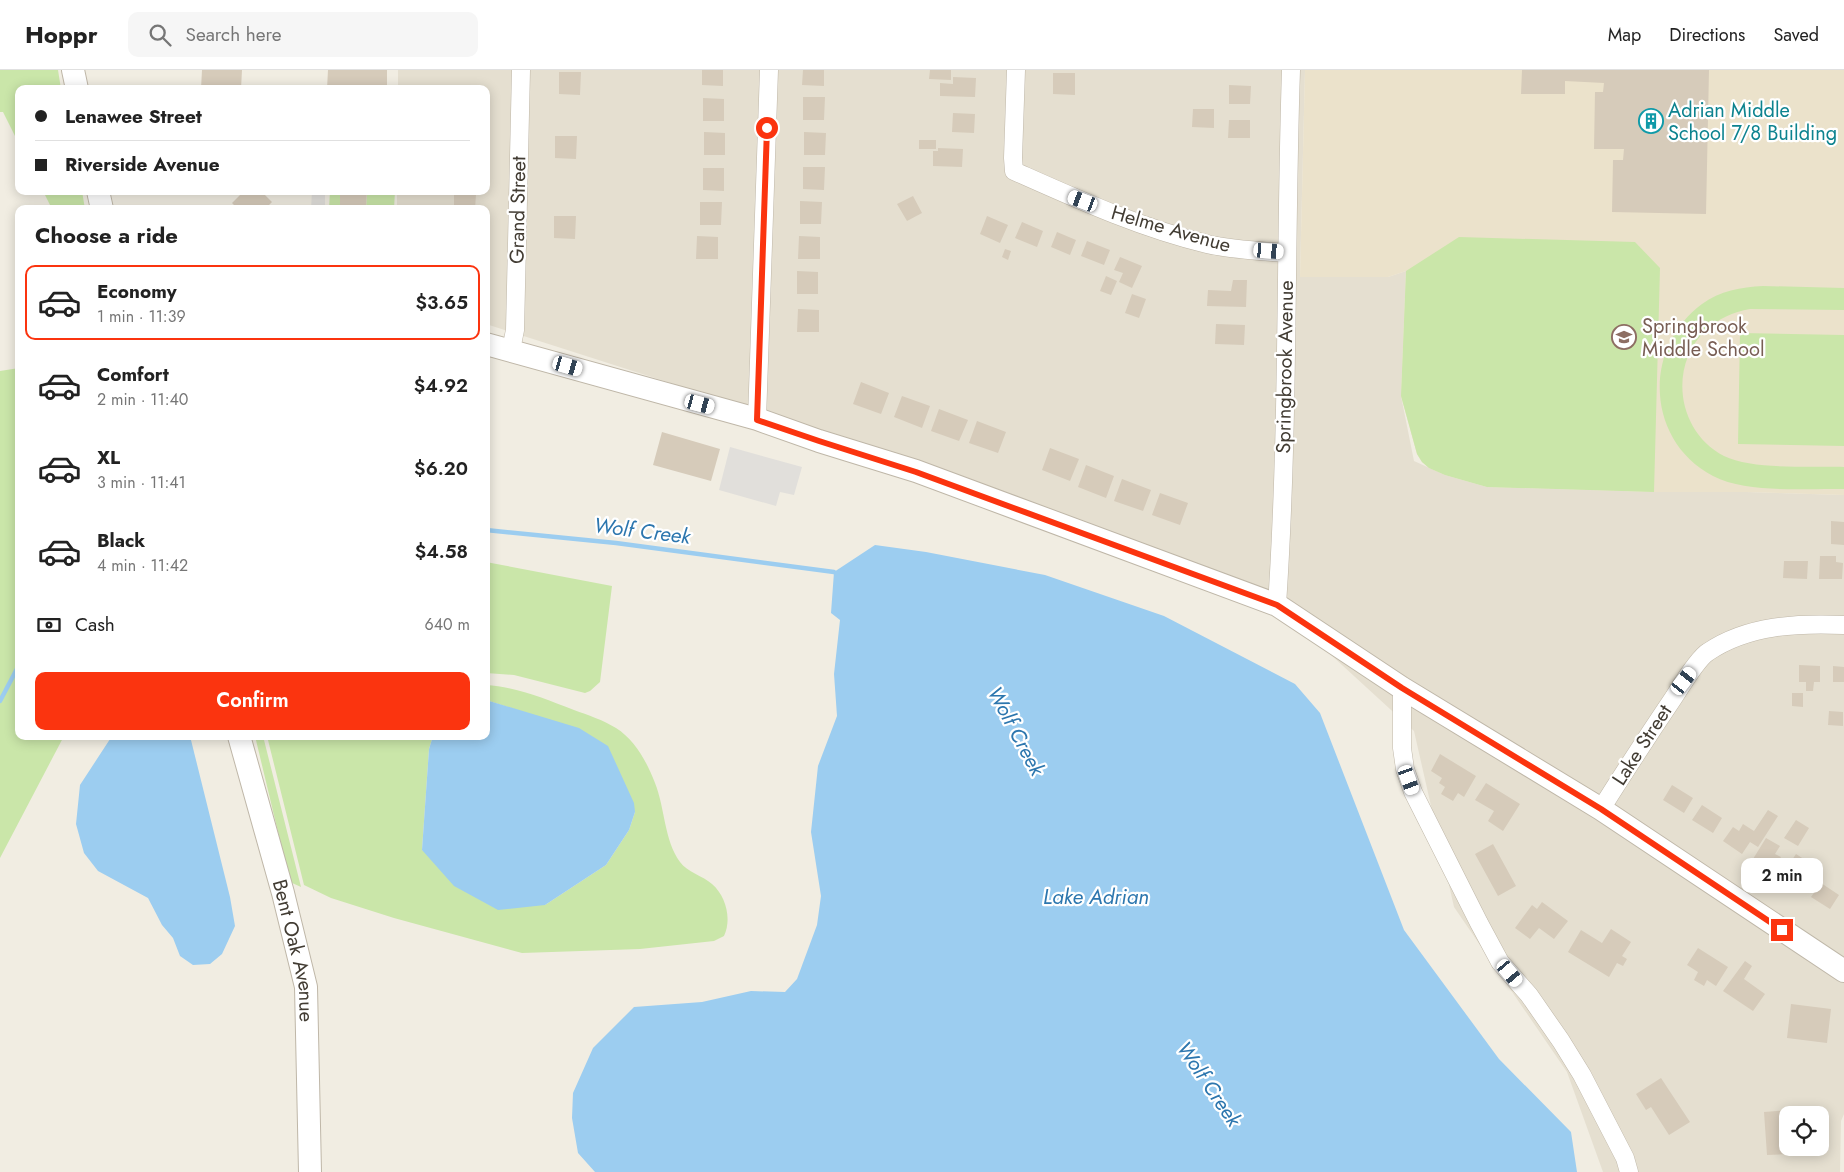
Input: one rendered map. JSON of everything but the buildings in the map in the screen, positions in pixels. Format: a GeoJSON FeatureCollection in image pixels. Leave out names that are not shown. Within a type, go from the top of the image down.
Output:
{"type":"FeatureCollection","features":[{"type":"Feature","properties":{"kind":"street"},"geometry":{"type":"LineString","coordinates":[[73,70],[76,85]]}},
{"type":"Feature","properties":{"kind":"street","name":"Grand Street"},"geometry":{"type":"LineString","coordinates":[[511,350],[515,330],[521,70]]}},
{"type":"Feature","properties":{"kind":"street"},"geometry":{"type":"LineString","coordinates":[[757,420],[769,70]]}},
{"type":"Feature","properties":{"kind":"street","name":"Helme Avenue"},"geometry":{"type":"LineString","coordinates":[[1016,70],[1012,158],[1014,171],[1058,192],[1158,229],[1208,244],[1244,250],[1287,253]]}},
{"type":"Feature","properties":{"kind":"street","name":"Springbrook Avenue"},"geometry":{"type":"LineString","coordinates":[[1277,605],[1281,547],[1288,320],[1287,253],[1291,70]]}},
{"type":"Feature","properties":{"kind":"street"},"geometry":{"type":"LineString","coordinates":[[490,345],[757,420],[916,472],[1277,605],[1402,688],[1601,809],[1844,971]]}},
{"type":"Feature","properties":{"kind":"street","name":"Lake Street"},"geometry":{"type":"LineString","coordinates":[[1601,809],[1684,681],[1706,652],[1735,638],[1765,629],[1804,624],[1844,625]]}},
{"type":"Feature","properties":{"kind":"street"},"geometry":{"type":"LineString","coordinates":[[1402,688],[1402,748],[1405,769],[1413,792],[1500,962],[1529,995],[1582,1075],[1625,1158],[1629,1172]]}},
{"type":"Feature","properties":{"kind":"street","name":"Bent Oak Avenue"},"geometry":{"type":"LineString","coordinates":[[241,740],[283,893],[306,987],[310,1172]]}},
{"type":"Feature","properties":{"kind":"shaded area"},"geometry":{"type":"Polygon","coordinates":[[[398,70],[1305,70],[1300,276],[1388,277],[1406,271],[1401,396],[1414,461],[1445,475],[1487,487],[1844,495],[1844,1114],[1841,1121],[1840,1172],[1603,1172],[1567,1072],[1454,907],[1414,731],[1259,589],[861,444],[490,325],[490,205],[397,205],[397,195],[490,195],[490,85],[398,85],[398,70]]]}},
{"type":"Feature","properties":{"kind":"shaded area","name":"Springbrook Middle School"},"geometry":{"type":"Polygon","coordinates":[[[1305,70],[1844,70],[1844,495],[1487,487],[1445,475],[1429,468],[1417,454],[1401,396],[1406,271],[1388,277],[1300,277],[1305,70]]]}},
{"type":"Feature","properties":{"kind":"shaded area"},"geometry":{"type":"Polygon","coordinates":[[[312,195],[325,195],[325,205],[311,205],[312,195]]]}},
{"type":"Feature","properties":{"kind":"shaded area"},"geometry":{"type":"Polygon","coordinates":[[[730,447],[802,467],[794,495],[780,492],[776,506],[719,490],[730,447]]]}},
{"type":"Feature","properties":{"kind":"green space"},"geometry":{"type":"Polygon","coordinates":[[[0,70],[58,70],[60,85],[15,85],[15,136],[3,112],[0,112],[0,70]]]}},
{"type":"Feature","properties":{"kind":"green space"},"geometry":{"type":"Polygon","coordinates":[[[45,195],[83,195],[84,205],[50,205],[45,195]]]}},
{"type":"Feature","properties":{"kind":"green space"},"geometry":{"type":"Polygon","coordinates":[[[330,195],[340,195],[340,205],[329,205],[330,195]]]}},
{"type":"Feature","properties":{"kind":"green space"},"geometry":{"type":"Polygon","coordinates":[[[367,195],[395,195],[394,205],[366,205],[367,195]]]}},
{"type":"Feature","properties":{"kind":"green space"},"geometry":{"type":"Polygon","coordinates":[[[1459,237],[1635,242],[1660,268],[1654,492],[1487,487],[1445,475],[1429,468],[1422,462],[1417,454],[1401,396],[1406,271],[1459,237]]]}},
{"type":"Feature","properties":{"kind":"green space"},"geometry":{"type":"Polygon","coordinates":[[[1747,287],[1844,288],[1844,310],[1750,309],[1732,314],[1716,322],[1706,330],[1694,345],[1686,362],[1683,379],[1683,398],[1688,415],[1696,431],[1708,445],[1724,456],[1766,465],[1844,467],[1844,489],[1760,488],[1727,482],[1713,476],[1691,460],[1675,441],[1664,418],[1660,393],[1661,369],[1669,345],[1682,323],[1702,304],[1716,296],[1747,287]]]}},
{"type":"Feature","properties":{"kind":"green space"},"geometry":{"type":"Polygon","coordinates":[[[1740,333],[1844,335],[1844,446],[1738,444],[1740,333]]]}},
{"type":"Feature","properties":{"kind":"green space"},"geometry":{"type":"Polygon","coordinates":[[[15,369],[15,740],[62,740],[0,858],[0,371],[15,369]]]}},
{"type":"Feature","properties":{"kind":"green space"},"geometry":{"type":"Polygon","coordinates":[[[490,563],[612,586],[600,682],[585,693],[514,675],[490,673],[490,563]]]}},
{"type":"Feature","properties":{"kind":"green space"},"geometry":{"type":"Polygon","coordinates":[[[490,685],[520,691],[590,716],[616,728],[635,745],[655,783],[671,844],[680,862],[687,869],[712,884],[724,901],[727,922],[724,936],[714,941],[640,949],[522,953],[394,918],[331,898],[304,885],[268,740],[432,740],[429,749],[422,850],[545,905],[606,865],[629,830],[635,812],[536,716],[490,701],[490,685]]]}},
{"type":"Feature","properties":{"kind":"green space"},"geometry":{"type":"Polygon","coordinates":[[[256,740],[264,740],[301,887],[290,882],[256,740]]]}},
{"type":"Feature","properties":{"kind":"water","name":"Lake Adrian"},"geometry":{"type":"Polygon","coordinates":[[[875,545],[926,552],[1045,575],[1164,616],[1295,684],[1320,713],[1404,930],[1499,1059],[1571,1132],[1577,1172],[595,1172],[578,1153],[572,1118],[573,1093],[593,1048],[634,1007],[702,1002],[751,991],[785,992],[797,979],[817,925],[821,896],[811,832],[818,766],[837,716],[834,674],[840,620],[831,613],[834,572],[875,545]]]}},
{"type":"Feature","properties":{"kind":"water"},"geometry":{"type":"Polygon","coordinates":[[[490,701],[579,728],[608,746],[634,803],[635,812],[629,830],[606,865],[545,905],[498,910],[454,886],[422,850],[429,749],[432,740],[490,740],[490,701]]]}},
{"type":"Feature","properties":{"kind":"water"},"geometry":{"type":"Polygon","coordinates":[[[109,740],[191,740],[230,897],[235,926],[222,954],[210,964],[193,965],[180,956],[173,938],[162,925],[148,898],[98,871],[84,853],[76,824],[80,785],[109,740]]]}},
{"type":"Feature","properties":{"kind":"waterway","name":"Wolf Creek"},"geometry":{"type":"LineString","coordinates":[[490,530],[616,543],[834,572],[837,574]]}},
{"type":"Feature","properties":{"kind":"waterway","name":"Wolf Creek"},"geometry":{"type":"LineString","coordinates":[[0,701],[15,673]]}},
{"type":"Feature","properties":{"kind":"place","name":"Adrian Middle School 7/8 Building"},"geometry":{"type":"Point","coordinates":[1651,121]}},
{"type":"Feature","properties":{"kind":"place","name":"Springbrook Middle School"},"geometry":{"type":"Point","coordinates":[1624,337]}},
{"type":"Feature","properties":{"kind":"route"},"geometry":{"type":"LineString","coordinates":[[767,128],[757,420],[916,472],[1277,605],[1402,688],[1601,809],[1782,930]]}}]}
